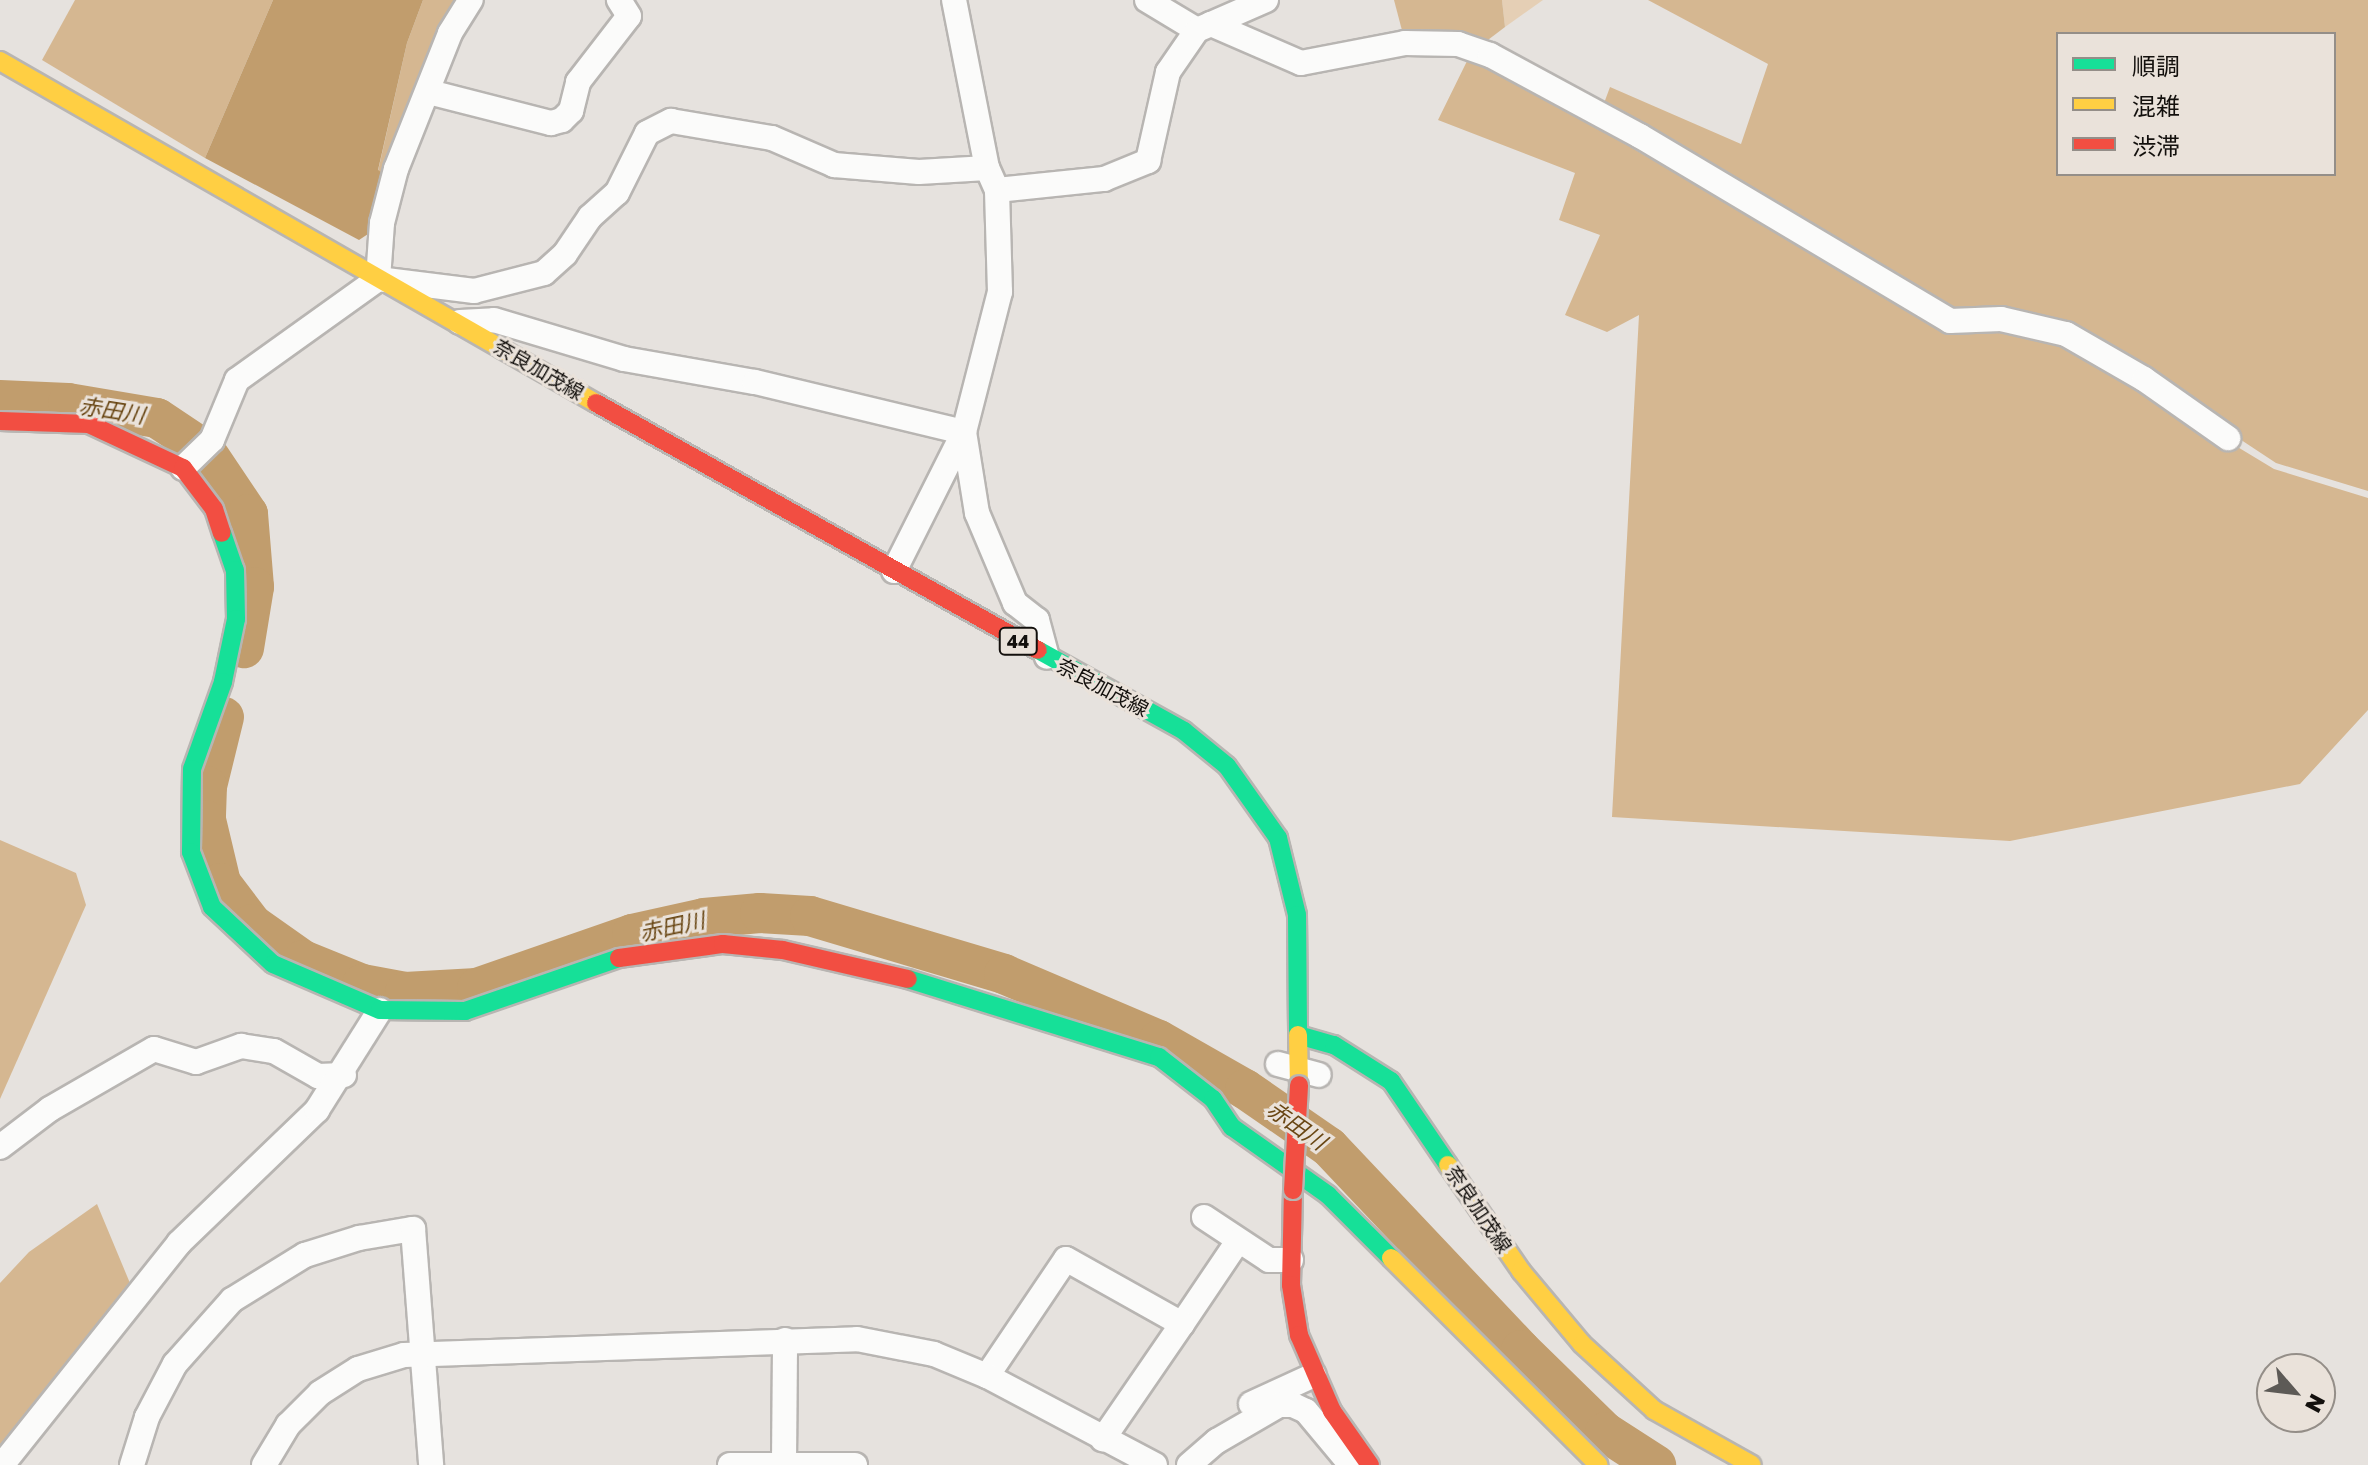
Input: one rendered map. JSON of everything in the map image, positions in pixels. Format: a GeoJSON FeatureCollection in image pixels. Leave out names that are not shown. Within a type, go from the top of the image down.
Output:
{"type":"FeatureCollection","features":[{"type":"Feature","properties":{"kind":"street"},"geometry":{"type":"LineString","coordinates":[[378,279],[382,223],[392,182],[450,33],[471,0]]}},
{"type":"Feature","properties":{"kind":"street"},"geometry":{"type":"LineString","coordinates":[[429,92],[551,123],[562,120],[571,111],[578,82],[629,16],[619,0]]}},
{"type":"Feature","properties":{"kind":"street"},"geometry":{"type":"LineString","coordinates":[[894,571],[964,432],[1000,292],[992,179],[954,0]]}},
{"type":"Feature","properties":{"kind":"street"},"geometry":{"type":"LineString","coordinates":[[1147,0],[1204,27],[1301,63],[1421,41],[1458,44],[1490,55],[1653,144],[1950,321],[2001,319],[2066,334],[2131,371],[2228,438]]}},
{"type":"Feature","properties":{"kind":"street"},"geometry":{"type":"LineString","coordinates":[[183,468],[207,443],[237,380],[378,279],[474,291],[544,273],[565,254],[590,217],[617,193],[647,133],[671,121],[772,138],[834,165],[992,179],[1104,179],[1148,161],[1168,72],[1204,27],[1266,0]]}},
{"type":"Feature","properties":{"kind":"street","name":"奈良加茂線"},"geometry":{"type":"LineString","coordinates":[[0,61],[894,571],[1184,731],[1227,766],[1255,800],[1278,838],[1297,915],[1298,1035],[1334,1045],[1391,1081],[1521,1271],[1582,1344],[1654,1410],[1752,1465]]}},
{"type":"Feature","properties":{"kind":"street"},"geometry":{"type":"LineString","coordinates":[[458,322],[494,320],[624,359],[755,382],[964,432]]}},
{"type":"Feature","properties":{"kind":"street"},"geometry":{"type":"LineString","coordinates":[[0,421],[89,424],[183,468],[214,509],[231,551],[237,593],[230,654],[188,794],[191,852],[202,887],[225,923],[273,964],[380,1010],[465,1011],[620,958],[723,944],[870,967],[1159,1057],[1213,1099],[1232,1127],[1328,1195],[1599,1465]]}},
{"type":"Feature","properties":{"kind":"street"},"geometry":{"type":"LineString","coordinates":[[964,432],[977,513],[1015,603],[1037,620],[1047,657]]}},
{"type":"Feature","properties":{"kind":"street"},"geometry":{"type":"LineString","coordinates":[[2,1465],[179,1243],[317,1110],[344,1075],[380,1010]]}},
{"type":"Feature","properties":{"kind":"street"},"geometry":{"type":"LineString","coordinates":[[1298,1035],[1291,1260],[1294,1310],[1314,1375],[1370,1465]]}},
{"type":"Feature","properties":{"kind":"street"},"geometry":{"type":"LineString","coordinates":[[0,1147],[50,1109],[154,1049],[196,1062],[241,1046],[274,1051],[318,1076],[344,1075]]}},
{"type":"Feature","properties":{"kind":"street"},"geometry":{"type":"LineString","coordinates":[[1204,1217],[1269,1260],[1291,1260]]}},
{"type":"Feature","properties":{"kind":"street"},"geometry":{"type":"LineString","coordinates":[[132,1465],[159,1389],[192,1340],[255,1283],[319,1250],[413,1229],[431,1465]]}},
{"type":"Feature","properties":{"kind":"street"},"geometry":{"type":"LineString","coordinates":[[1103,1439],[1238,1241]]}},
{"type":"Feature","properties":{"kind":"street"},"geometry":{"type":"LineString","coordinates":[[987,1376],[1066,1259],[1182,1324]]}},
{"type":"Feature","properties":{"kind":"street"},"geometry":{"type":"LineString","coordinates":[[264,1465],[288,1425],[320,1393],[358,1369],[424,1352],[857,1339],[899,1345],[987,1376],[1155,1465]]}},
{"type":"Feature","properties":{"kind":"street"},"geometry":{"type":"LineString","coordinates":[[784,1462],[785,1340]]}},
{"type":"Feature","properties":{"kind":"street"},"geometry":{"type":"LineString","coordinates":[[1171,1465],[1224,1419],[1292,1381],[1314,1375]]}},
{"type":"Feature","properties":{"kind":"street"},"geometry":{"type":"LineString","coordinates":[[1189,1465],[1217,1441],[1279,1405],[1293,1405],[1306,1411],[1351,1465]]}},
{"type":"Feature","properties":{"kind":"street"},"geometry":{"type":"LineString","coordinates":[[730,1465],[784,1462],[855,1465]]}},
{"type":"Feature","properties":{"kind":"shaded area"},"geometry":{"type":"Polygon","coordinates":[[[75,0],[273,0],[205,158],[42,60],[75,0]]]}},
{"type":"Feature","properties":{"kind":"shaded area"},"geometry":{"type":"Polygon","coordinates":[[[273,0],[423,0],[407,43],[378,170],[387,176],[368,234],[359,240],[205,158],[273,0]]]}},
{"type":"Feature","properties":{"kind":"shaded area"},"geometry":{"type":"Polygon","coordinates":[[[423,0],[463,0],[387,176],[378,171],[407,43],[423,0]]]}},
{"type":"Feature","properties":{"kind":"shaded area"},"geometry":{"type":"Polygon","coordinates":[[[1394,0],[1502,0],[1505,27],[1480,46],[1404,38],[1394,0]]]}},
{"type":"Feature","properties":{"kind":"shaded area"},"geometry":{"type":"Polygon","coordinates":[[[1502,0],[1543,0],[1505,27],[1502,0]]]}},
{"type":"Feature","properties":{"kind":"shaded area"},"geometry":{"type":"Polygon","coordinates":[[[1648,0],[2368,0],[2368,491],[2276,463],[2108,352],[1957,317],[1603,106],[1610,87],[1741,144],[1768,64],[1648,0]]]}},
{"type":"Feature","properties":{"kind":"shaded area"},"geometry":{"type":"Polygon","coordinates":[[[1470,55],[1948,329],[2044,330],[2274,469],[2368,498],[2368,710],[2300,784],[2010,841],[1612,817],[1639,315],[1607,332],[1565,315],[1600,235],[1559,220],[1575,173],[1438,120],[1470,55]]]}},
{"type":"Feature","properties":{"kind":"shaded area"},"geometry":{"type":"Polygon","coordinates":[[[0,840],[76,873],[86,905],[0,1099],[0,840]]]}},
{"type":"Feature","properties":{"kind":"shaded area"},"geometry":{"type":"Polygon","coordinates":[[[97,1204],[132,1288],[0,1459],[0,1283],[29,1252],[97,1204]]]}},
{"type":"Feature","properties":{"kind":"waterway","name":"赤田川"},"geometry":{"type":"LineString","coordinates":[[0,400],[68,403],[157,418],[205,450],[248,514],[254,587],[244,648]]}},
{"type":"Feature","properties":{"kind":"waterway","name":"赤田川"},"geometry":{"type":"LineString","coordinates":[[224,717],[207,786],[206,820],[221,883],[252,924],[303,960],[362,984],[405,992],[477,988],[632,934],[704,918],[760,913],[810,916],[1004,974],[1159,1040],[1245,1089],[1329,1147],[1521,1350],[1605,1432],[1656,1465]]}},
{"type":"Feature","properties":{"kind":"traffic: fast"},"geometry":{"type":"LineString","coordinates":[[222,533],[235,570],[236,619],[223,682],[192,769],[191,852],[212,907],[273,964],[380,1010],[465,1011],[619,958]]}},
{"type":"Feature","properties":{"kind":"traffic: fast"},"geometry":{"type":"LineString","coordinates":[[1038,650],[1184,731],[1227,766],[1278,838],[1297,915],[1298,1035],[1334,1045],[1391,1081],[1448,1165]]}},
{"type":"Feature","properties":{"kind":"traffic: fast"},"geometry":{"type":"LineString","coordinates":[[908,979],[1159,1057],[1213,1099],[1232,1127],[1328,1195],[1391,1258]]}},
{"type":"Feature","properties":{"kind":"traffic: slow"},"geometry":{"type":"LineString","coordinates":[[0,61],[596,403]]}},
{"type":"Feature","properties":{"kind":"traffic: slow"},"geometry":{"type":"LineString","coordinates":[[1298,1035],[1299,1085]]}},
{"type":"Feature","properties":{"kind":"traffic: slow"},"geometry":{"type":"LineString","coordinates":[[1448,1165],[1521,1271],[1582,1344],[1654,1410],[1752,1465]]}},
{"type":"Feature","properties":{"kind":"traffic: slow"},"geometry":{"type":"LineString","coordinates":[[1391,1258],[1599,1465]]}},
{"type":"Feature","properties":{"kind":"traffic: jam"},"geometry":{"type":"LineString","coordinates":[[596,403],[1038,650]]}},
{"type":"Feature","properties":{"kind":"traffic: jam"},"geometry":{"type":"LineString","coordinates":[[0,421],[89,424],[183,468],[214,509],[222,533]]}},
{"type":"Feature","properties":{"kind":"traffic: jam"},"geometry":{"type":"LineString","coordinates":[[619,958],[723,944],[783,950],[908,979]]}},
{"type":"Feature","properties":{"kind":"traffic: jam"},"geometry":{"type":"LineString","coordinates":[[1293,1190],[1299,1085]]}},
{"type":"Feature","properties":{"kind":"traffic: jam"},"geometry":{"type":"LineString","coordinates":[[1293,1190],[1291,1285],[1299,1335],[1332,1411],[1370,1465]]}}]}
